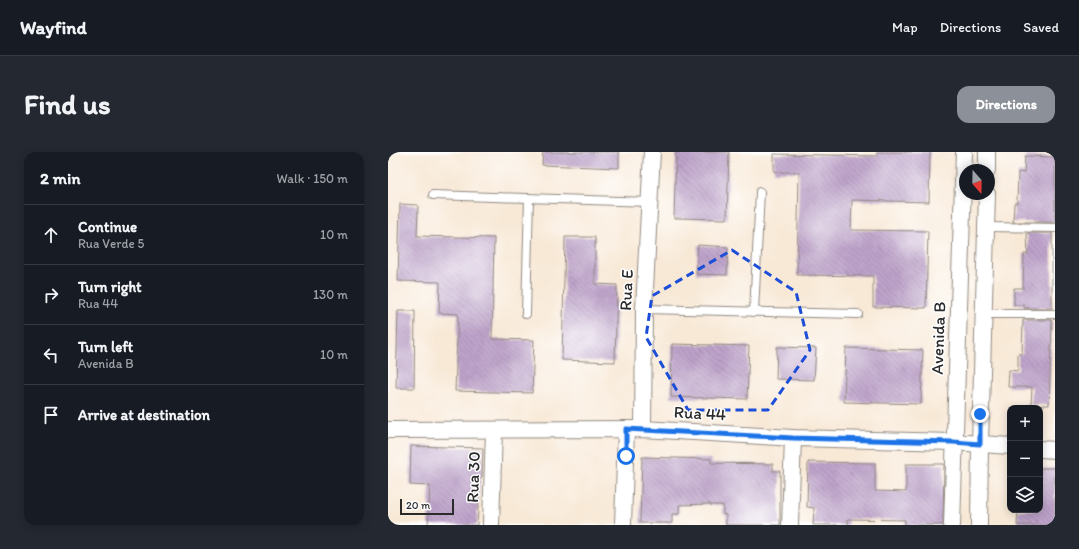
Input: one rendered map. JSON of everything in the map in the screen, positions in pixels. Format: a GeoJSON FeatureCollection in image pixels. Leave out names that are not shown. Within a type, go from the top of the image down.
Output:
{"type":"FeatureCollection","features":[{"type":"Feature","properties":{"kind":"street","name":"Rua E"},"geometry":{"type":"LineString","coordinates":[[643,429],[644,309],[652,152]]}},
{"type":"Feature","properties":{"kind":"street","name":"Avenida B"},"geometry":{"type":"LineString","coordinates":[[952,525],[953,442],[964,152]]}},
{"type":"Feature","properties":{"kind":"street"},"geometry":{"type":"LineString","coordinates":[[987,152],[987,164]]}},
{"type":"Feature","properties":{"kind":"street"},"geometry":{"type":"LineString","coordinates":[[979,525],[986,200]]}},
{"type":"Feature","properties":{"kind":"street"},"geometry":{"type":"LineString","coordinates":[[623,525],[626,429]]}},
{"type":"Feature","properties":{"kind":"street","name":"Rua 44"},"geometry":{"type":"LineString","coordinates":[[388,430],[643,429],[793,438],[953,442],[1007,446]]}},
{"type":"Feature","properties":{"kind":"street","name":"Rua 30"},"geometry":{"type":"LineString","coordinates":[[491,525],[494,430]]}},
{"type":"Feature","properties":{"kind":"street"},"geometry":{"type":"LineString","coordinates":[[790,525],[793,438]]}},
{"type":"Feature","properties":{"kind":"street"},"geometry":{"type":"LineString","coordinates":[[1043,448],[1055,450]]}},
{"type":"Feature","properties":{"kind":"lane"},"geometry":{"type":"LineString","coordinates":[[754,312],[760,192]]}},
{"type":"Feature","properties":{"kind":"lane"},"geometry":{"type":"LineString","coordinates":[[433,195],[650,202]]}},
{"type":"Feature","properties":{"kind":"lane"},"geometry":{"type":"LineString","coordinates":[[526,314],[529,198]]}},
{"type":"Feature","properties":{"kind":"lane"},"geometry":{"type":"LineString","coordinates":[[986,227],[1055,228]]}},
{"type":"Feature","properties":{"kind":"lane"},"geometry":{"type":"LineString","coordinates":[[644,309],[858,314]]}},
{"type":"Feature","properties":{"kind":"lane"},"geometry":{"type":"LineString","coordinates":[[983,314],[1055,314]]}},
{"type":"Feature","properties":{"kind":"highlighted area"},"geometry":{"type":"Polygon","coordinates":[[[732,250],[796,292],[810,350],[768,410],[688,410],[646,337],[652,296],[732,250]]]}},
{"type":"Feature","properties":{"kind":"building"},"geometry":{"type":"Polygon","coordinates":[[[543,152],[619,152],[619,168],[542,165],[543,152]]]}},
{"type":"Feature","properties":{"kind":"building"},"geometry":{"type":"Polygon","coordinates":[[[676,152],[729,152],[727,219],[674,218],[676,152]]]}},
{"type":"Feature","properties":{"kind":"building"},"geometry":{"type":"Polygon","coordinates":[[[877,152],[930,152],[929,202],[852,200],[851,230],[928,231],[926,308],[873,307],[873,276],[797,275],[799,172],[774,172],[774,154],[877,156],[877,152]]]}},
{"type":"Feature","properties":{"kind":"building"},"geometry":{"type":"Polygon","coordinates":[[[1025,156],[1055,157],[1055,222],[1013,222],[1014,203],[1017,203],[1018,172],[1024,173],[1025,156]]]}},
{"type":"Feature","properties":{"kind":"building"},"geometry":{"type":"Polygon","coordinates":[[[400,204],[418,205],[417,236],[494,238],[492,339],[534,340],[532,393],[455,391],[458,314],[439,313],[440,282],[398,281],[400,204]]]}},
{"type":"Feature","properties":{"kind":"building"},"geometry":{"type":"Polygon","coordinates":[[[1027,233],[1052,233],[1052,308],[1024,308],[1024,305],[1014,305],[1014,288],[1023,288],[1024,254],[1028,254],[1027,233]]]}},
{"type":"Feature","properties":{"kind":"building"},"geometry":{"type":"Polygon","coordinates":[[[565,237],[595,237],[595,284],[617,285],[615,362],[562,360],[565,237]]]}},
{"type":"Feature","properties":{"kind":"building"},"geometry":{"type":"Polygon","coordinates":[[[698,245],[728,247],[727,275],[696,274],[698,245]]]}},
{"type":"Feature","properties":{"kind":"building"},"geometry":{"type":"Polygon","coordinates":[[[398,311],[415,311],[414,388],[396,388],[398,311]]]}},
{"type":"Feature","properties":{"kind":"building"},"geometry":{"type":"Polygon","coordinates":[[[1023,320],[1051,320],[1049,405],[1031,405],[1032,387],[1008,387],[1009,370],[1018,371],[1018,354],[1022,354],[1023,320]]]}},
{"type":"Feature","properties":{"kind":"building"},"geometry":{"type":"Polygon","coordinates":[[[672,344],[749,346],[747,399],[671,397],[672,344]]]}},
{"type":"Feature","properties":{"kind":"building"},"geometry":{"type":"Polygon","coordinates":[[[777,347],[816,348],[814,380],[776,379],[777,347]]]}},
{"type":"Feature","properties":{"kind":"building"},"geometry":{"type":"Polygon","coordinates":[[[846,348],[923,350],[921,404],[844,402],[846,348]]]}},
{"type":"Feature","properties":{"kind":"building"},"geometry":{"type":"Polygon","coordinates":[[[411,446],[483,448],[482,477],[480,477],[477,525],[428,525],[430,486],[410,485],[411,446]]]}},
{"type":"Feature","properties":{"kind":"building"},"geometry":{"type":"Polygon","coordinates":[[[642,457],[711,459],[711,463],[773,464],[773,471],[780,471],[780,525],[726,525],[726,515],[723,514],[723,505],[710,504],[679,505],[679,514],[672,514],[672,523],[640,523],[642,457]]]}},
{"type":"Feature","properties":{"kind":"building"},"geometry":{"type":"Polygon","coordinates":[[[808,462],[875,463],[875,491],[906,492],[906,464],[944,464],[943,525],[905,525],[905,520],[848,519],[848,525],[813,525],[814,508],[807,507],[808,462]]]}},
{"type":"Feature","properties":{"kind":"building"},"geometry":{"type":"Polygon","coordinates":[[[1043,468],[1055,468],[1055,525],[1017,525],[1018,513],[1043,513],[1043,468]]]}},
{"type":"Feature","properties":{"kind":"route"},"geometry":{"type":"LineString","coordinates":[[626,456],[626,429],[793,438],[980,444],[980,414]]}}]}
